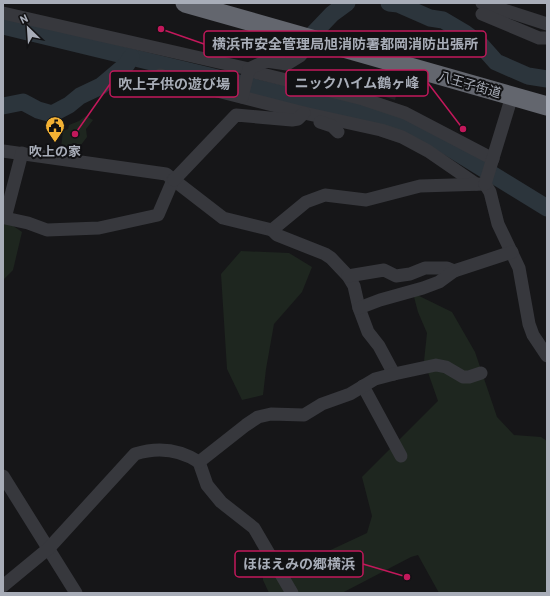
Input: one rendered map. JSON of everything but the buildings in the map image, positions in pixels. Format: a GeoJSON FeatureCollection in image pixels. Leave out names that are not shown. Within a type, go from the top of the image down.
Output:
{"type":"FeatureCollection","features":[{"type":"Feature","properties":{"kind":"highway","name":"八王子街道"},"geometry":{"type":"LineString","coordinates":[[185,3],[547,106]]}},
{"type":"Feature","properties":{"kind":"street"},"geometry":{"type":"LineString","coordinates":[[482,9],[547,24]]}},
{"type":"Feature","properties":{"kind":"street"},"geometry":{"type":"LineString","coordinates":[[482,9],[539,38],[547,38]]}},
{"type":"Feature","properties":{"kind":"street"},"geometry":{"type":"LineString","coordinates":[[3,13],[363,99],[405,113],[492,163]]}},
{"type":"Feature","properties":{"kind":"street"},"geometry":{"type":"LineString","coordinates":[[243,96],[248,72],[266,61],[287,64],[300,56],[314,40]]}},
{"type":"Feature","properties":{"kind":"street"},"geometry":{"type":"LineString","coordinates":[[158,81],[160,75],[306,114],[381,130],[402,137],[482,184],[490,192],[498,224],[519,268],[529,324],[533,336],[547,356]]}},
{"type":"Feature","properties":{"kind":"street"},"geometry":{"type":"LineString","coordinates":[[482,184],[492,163],[512,96]]}},
{"type":"Feature","properties":{"kind":"street"},"geometry":{"type":"LineString","coordinates":[[306,114],[311,120],[332,126],[338,132]]}},
{"type":"Feature","properties":{"kind":"street"},"geometry":{"type":"LineString","coordinates":[[22,153],[5,218],[28,223],[47,230],[99,228],[158,215],[174,180],[236,115],[292,120],[298,119],[306,114]]}},
{"type":"Feature","properties":{"kind":"street"},"geometry":{"type":"LineString","coordinates":[[3,151],[166,174],[223,218],[272,230],[277,235],[325,254],[331,258],[348,276],[354,286],[359,308],[368,332],[379,346],[394,374]]}},
{"type":"Feature","properties":{"kind":"street"},"geometry":{"type":"LineString","coordinates":[[272,230],[306,202],[325,195],[366,200],[420,186],[482,184]]}},
{"type":"Feature","properties":{"kind":"street"},"geometry":{"type":"LineString","coordinates":[[359,308],[380,300],[423,288],[439,282],[454,271],[512,252]]}},
{"type":"Feature","properties":{"kind":"street"},"geometry":{"type":"LineString","coordinates":[[348,276],[384,270],[396,276],[410,274],[425,268],[447,268],[454,271]]}},
{"type":"Feature","properties":{"kind":"street"},"geometry":{"type":"LineString","coordinates":[[199,462],[258,417],[271,414],[304,415],[322,404],[350,394],[375,379],[436,365],[446,367],[463,377],[469,377],[481,373]]}},
{"type":"Feature","properties":{"kind":"street"},"geometry":{"type":"LineString","coordinates":[[364,386],[401,456]]}},
{"type":"Feature","properties":{"kind":"street"},"geometry":{"type":"LineString","coordinates":[[4,588],[49,548],[135,454],[148,450],[163,450],[181,452],[199,462],[207,485],[221,502],[254,528],[292,593]]}},
{"type":"Feature","properties":{"kind":"street"},"geometry":{"type":"LineString","coordinates":[[3,476],[76,593]]}},
{"type":"Feature","properties":{"kind":"shaded area"},"geometry":{"type":"Polygon","coordinates":[[[381,69],[402,75],[395,100],[373,93],[381,69]]]}},
{"type":"Feature","properties":{"kind":"shaded area"},"geometry":{"type":"Polygon","coordinates":[[[86,116],[93,120],[86,129],[87,137],[77,150],[76,146],[68,149],[61,148],[63,131],[68,129],[69,125],[86,116]]]}},
{"type":"Feature","properties":{"kind":"shaded area"},"geometry":{"type":"Polygon","coordinates":[[[3,219],[22,232],[13,270],[3,280],[3,219]]]}},
{"type":"Feature","properties":{"kind":"shaded area"},"geometry":{"type":"Polygon","coordinates":[[[241,251],[289,253],[312,267],[302,292],[274,324],[263,395],[242,400],[227,369],[221,274],[241,251]]]}},
{"type":"Feature","properties":{"kind":"shaded area"},"geometry":{"type":"Polygon","coordinates":[[[413,293],[452,312],[475,352],[497,417],[514,435],[541,437],[547,441],[547,593],[439,593],[418,555],[411,557],[342,593],[269,593],[263,580],[262,555],[267,543],[285,561],[305,562],[367,533],[372,516],[362,477],[438,401],[424,361],[427,333],[418,312],[413,293]]]}},
{"type":"Feature","properties":{"kind":"waterway"},"geometry":{"type":"LineString","coordinates":[[311,36],[332,14],[347,3]]}},
{"type":"Feature","properties":{"kind":"waterway"},"geometry":{"type":"LineString","coordinates":[[389,3],[398,4],[430,18],[443,20],[480,44],[496,62],[528,76],[547,79]]}},
{"type":"Feature","properties":{"kind":"waterway"},"geometry":{"type":"LineString","coordinates":[[3,26],[304,99],[382,116],[430,136],[547,208]]}},
{"type":"Feature","properties":{"kind":"waterway"},"geometry":{"type":"LineString","coordinates":[[3,106],[23,102],[38,110],[52,114],[69,105],[80,96],[101,86],[127,64],[131,57]]}},
{"type":"Feature","properties":{"kind":"place","name":"横浜市安全管理局旭消防署都岡消防出張所"},"geometry":{"type":"Point","coordinates":[161,29]}},
{"type":"Feature","properties":{"kind":"place","name":"ニックハイム鶴ヶ峰"},"geometry":{"type":"Point","coordinates":[463,129]}},
{"type":"Feature","properties":{"kind":"place","name":"吹上子供の遊び場"},"geometry":{"type":"Point","coordinates":[75,134]}},
{"type":"Feature","properties":{"kind":"place","name":"吹上の家"},"geometry":{"type":"Point","coordinates":[55,143]}},
{"type":"Feature","properties":{"kind":"place","name":"ほほえみの郷横浜"},"geometry":{"type":"Point","coordinates":[407,577]}}]}
